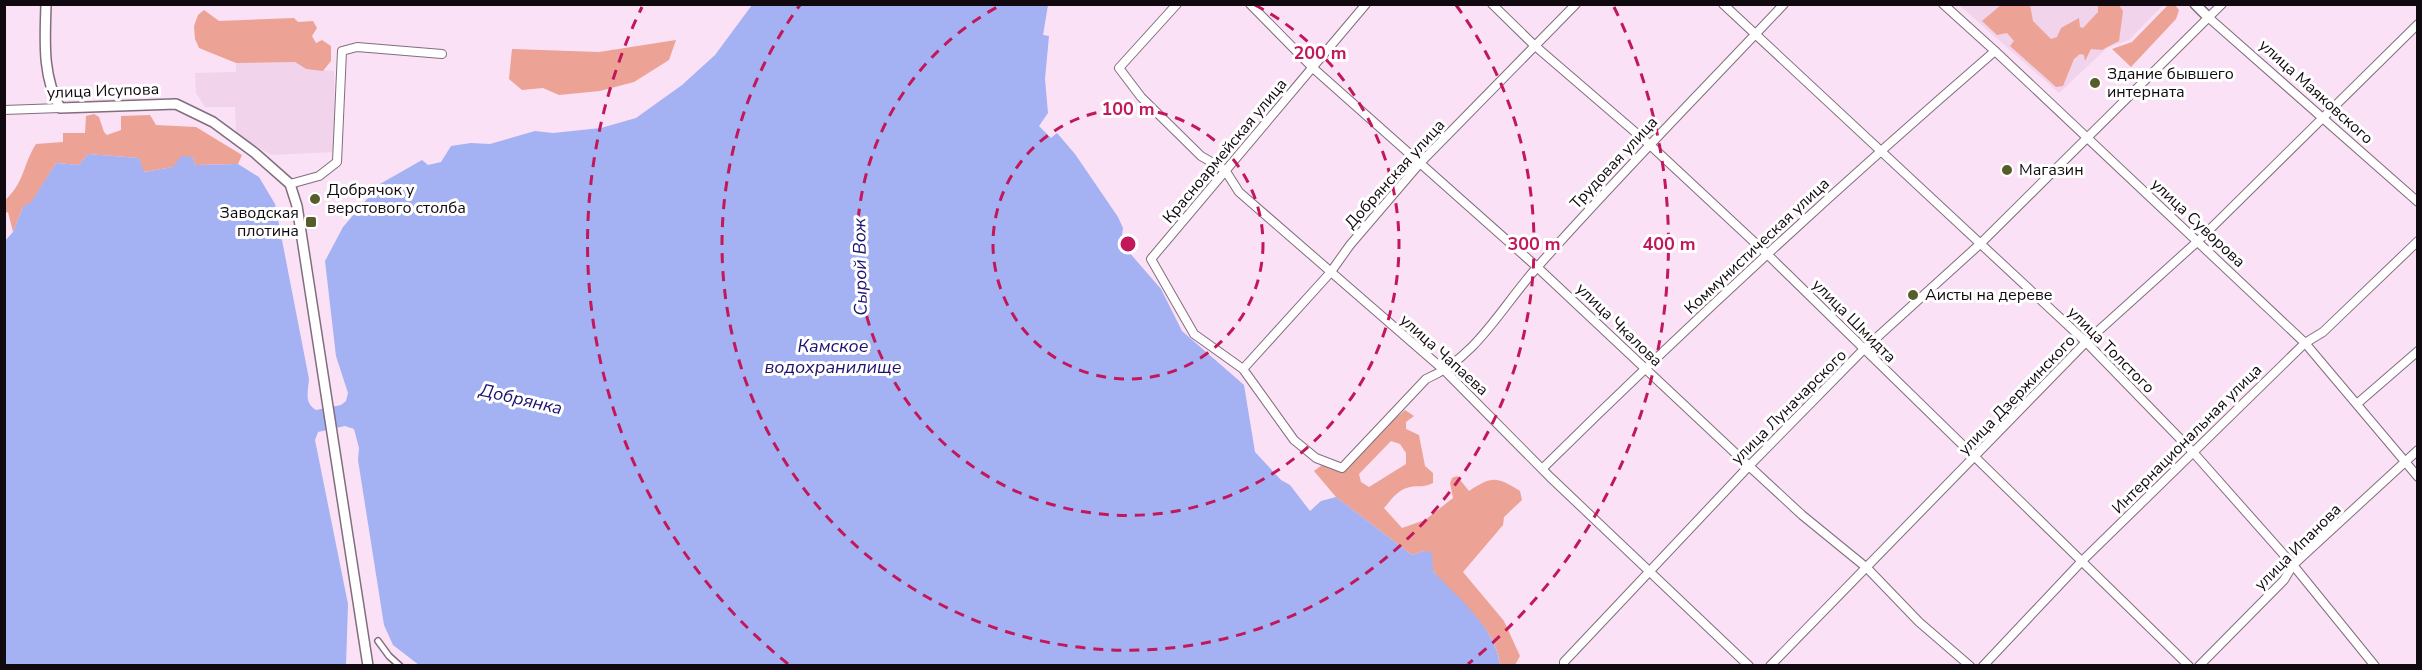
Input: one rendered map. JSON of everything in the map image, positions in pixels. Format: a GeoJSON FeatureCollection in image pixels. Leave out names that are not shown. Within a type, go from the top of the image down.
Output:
{"type":"FeatureCollection","features":[{"type":"Feature","properties":{"kind":"street"},"geometry":{"type":"LineString","coordinates":[[46,4],[45,64],[50,89],[60,108]]}},
{"type":"Feature","properties":{"kind":"street","name":"улица Чапаева"},"geometry":{"type":"LineString","coordinates":[[1176,4],[1119,68],[1141,97],[1201,156],[1225,170],[1239,192],[1445,371],[1749,666]]}},
{"type":"Feature","properties":{"kind":"street","name":"улица Чкалова"},"geometry":{"type":"LineString","coordinates":[[1250,4],[1313,68],[1537,267],[1802,515],[1867,568],[1919,622],[1970,666]]}},
{"type":"Feature","properties":{"kind":"street","name":"Красноармейская улица"},"geometry":{"type":"LineString","coordinates":[[1243,369],[1194,334],[1151,259],[1366,4]]}},
{"type":"Feature","properties":{"kind":"street","name":"улица Шмидта"},"geometry":{"type":"LineString","coordinates":[[1492,4],[1534,45],[1649,144],[1767,254],[2189,666]]}},
{"type":"Feature","properties":{"kind":"street","name":"Добрянская улица"},"geometry":{"type":"LineString","coordinates":[[1243,369],[1330,273],[1350,245],[1421,162],[1576,4]]}},
{"type":"Feature","properties":{"kind":"street","name":"улица Толстого"},"geometry":{"type":"LineString","coordinates":[[1723,4],[2086,342],[2192,451],[2294,566],[2375,666]]}},
{"type":"Feature","properties":{"kind":"street","name":"Трудовая улица"},"geometry":{"type":"LineString","coordinates":[[1243,369],[1294,440],[1316,458],[1342,468],[1426,379],[1445,371],[1490,329],[1537,267],[1649,144],[1784,4]]}},
{"type":"Feature","properties":{"kind":"street","name":"улица Суворова"},"geometry":{"type":"LineString","coordinates":[[1943,4],[2088,137],[2305,343],[2358,403],[2418,477]]}},
{"type":"Feature","properties":{"kind":"street","name":"улица Маяковского"},"geometry":{"type":"LineString","coordinates":[[2195,4],[2418,202]]}},
{"type":"Feature","properties":{"kind":"street","name":"улица Луначарского"},"geometry":{"type":"LineString","coordinates":[[1564,664],[1749,466],[1863,350],[1980,244],[2222,4]]}},
{"type":"Feature","properties":{"kind":"street","name":"улица Дзержинского"},"geometry":{"type":"LineString","coordinates":[[1770,666],[2086,342],[2198,241],[2321,117],[2418,24]]}},
{"type":"Feature","properties":{"kind":"street"},"geometry":{"type":"LineString","coordinates":[[368,666],[325,400],[304,249],[297,206],[290,184],[319,176],[337,162],[342,51],[357,47],[442,54]]}},
{"type":"Feature","properties":{"kind":"street","name":"Коммунистическая улица"},"geometry":{"type":"LineString","coordinates":[[1543,468],[1644,368],[1767,254],[1880,150],[1995,51]]}},
{"type":"Feature","properties":{"kind":"street","name":"улица Исупова"},"geometry":{"type":"LineString","coordinates":[[4,110],[176,104],[232,135],[290,184]]}},
{"type":"Feature","properties":{"kind":"street","name":"Интернациональная улица"},"geometry":{"type":"LineString","coordinates":[[1983,666],[2082,561],[2178,468],[2192,451],[2305,343],[2323,332],[2418,241]]}},
{"type":"Feature","properties":{"kind":"street"},"geometry":{"type":"LineString","coordinates":[[2358,403],[2418,351]]}},
{"type":"Feature","properties":{"kind":"street","name":"улица Ипанова"},"geometry":{"type":"LineString","coordinates":[[2199,666],[2284,580],[2294,566],[2418,450]]}},
{"type":"Feature","properties":{"kind":"street"},"geometry":{"type":"LineString","coordinates":[[378,641],[400,666]]}},
{"type":"Feature","properties":{"kind":"shaded area"},"geometry":{"type":"Polygon","coordinates":[[[1959,5],[2163,5],[2129,40],[2108,47],[2059,93],[1959,5]]]}},
{"type":"Feature","properties":{"kind":"shaded area"},"geometry":{"type":"Polygon","coordinates":[[[2001,5],[2030,5],[2033,21],[2051,39],[2057,37],[2061,28],[2079,18],[2080,27],[2083,28],[2098,12],[2098,5],[2119,5],[2123,11],[2119,41],[2102,50],[2091,49],[2085,61],[2084,55],[2080,54],[2074,59],[2063,86],[2056,87],[2010,46],[2014,41],[2007,33],[1997,35],[1982,21],[2001,5]]]}},
{"type":"Feature","properties":{"kind":"shaded area"},"geometry":{"type":"Polygon","coordinates":[[[2168,5],[2175,5],[2179,10],[2176,19],[2131,67],[2112,49],[2132,42],[2168,5]]]}},
{"type":"Feature","properties":{"kind":"shaded area"},"geometry":{"type":"Polygon","coordinates":[[[204,10],[219,21],[294,18],[298,22],[313,21],[317,28],[312,36],[316,43],[322,40],[331,46],[331,61],[323,71],[306,69],[295,62],[236,63],[199,48],[195,39],[194,26],[198,15],[204,10]]]}},
{"type":"Feature","properties":{"kind":"shaded area"},"geometry":{"type":"Polygon","coordinates":[[[676,40],[669,60],[634,82],[600,91],[559,95],[543,88],[522,90],[509,79],[512,49],[599,52],[676,40]]]}},
{"type":"Feature","properties":{"kind":"shaded area"},"geometry":{"type":"Polygon","coordinates":[[[295,62],[306,69],[334,71],[335,152],[271,155],[236,133],[235,107],[205,107],[196,93],[195,73],[236,72],[236,63],[295,62]]]}},
{"type":"Feature","properties":{"kind":"shaded area"},"geometry":{"type":"Polygon","coordinates":[[[94,114],[99,117],[107,135],[121,130],[121,116],[150,115],[156,125],[196,127],[242,155],[238,164],[195,165],[193,157],[174,167],[143,172],[139,158],[88,154],[79,165],[56,163],[32,202],[23,207],[13,232],[8,212],[5,213],[4,201],[20,181],[36,144],[63,142],[63,133],[85,133],[86,116],[94,114]]]}},
{"type":"Feature","properties":{"kind":"shaded area"},"geometry":{"type":"Polygon","coordinates":[[[1405,410],[1414,416],[1406,422],[1406,429],[1419,435],[1425,466],[1433,473],[1433,483],[1402,490],[1384,508],[1402,528],[1425,520],[1453,498],[1450,483],[1452,478],[1457,476],[1469,491],[1489,480],[1499,480],[1520,491],[1522,500],[1504,517],[1503,525],[1463,572],[1504,621],[1520,656],[1515,665],[1500,665],[1497,651],[1483,626],[1434,572],[1424,551],[1412,555],[1336,497],[1314,471],[1322,465],[1344,472],[1384,428],[1405,410]],[[1391,441],[1359,474],[1361,482],[1369,487],[1406,464],[1406,453],[1400,444],[1391,441]]]}},
{"type":"Feature","properties":{"kind":"water","name":"Камское водохранилище"},"geometry":{"type":"Polygon","coordinates":[[[752,5],[1048,5],[1043,35],[1049,36],[1045,79],[1048,113],[1039,126],[1051,138],[1057,133],[1075,154],[1118,217],[1123,228],[1121,243],[1161,289],[1182,331],[1244,385],[1255,452],[1281,480],[1290,485],[1310,511],[1321,501],[1336,497],[1412,555],[1424,551],[1432,553],[1433,571],[1464,602],[1483,626],[1497,651],[1500,665],[419,665],[393,645],[384,625],[358,460],[359,448],[354,429],[345,426],[318,432],[315,440],[348,604],[346,665],[5,665],[4,242],[13,232],[23,207],[32,201],[56,163],[79,165],[88,154],[139,158],[144,172],[173,167],[181,156],[193,157],[195,165],[238,164],[259,177],[275,204],[309,379],[308,401],[316,410],[341,405],[346,401],[348,393],[336,356],[325,261],[343,227],[380,184],[422,160],[428,165],[441,162],[451,146],[471,143],[490,144],[535,131],[553,133],[601,128],[636,118],[682,85],[715,55],[752,5]]]}},
{"type":"Feature","properties":{"kind":"place","name":"Здание бывшего интерната"},"geometry":{"type":"Point","coordinates":[2095,83]}},
{"type":"Feature","properties":{"kind":"place","name":"Магазин"},"geometry":{"type":"Point","coordinates":[2007,170]}},
{"type":"Feature","properties":{"kind":"place","name":"Добрячок у верстового столба"},"geometry":{"type":"Point","coordinates":[315,199]}},
{"type":"Feature","properties":{"kind":"place","name":"Заводская плотина"},"geometry":{"type":"Point","coordinates":[311,222]}},
{"type":"Feature","properties":{"kind":"place","name":"Аисты на дереве"},"geometry":{"type":"Point","coordinates":[1913,295]}},
{"type":"Feature","properties":{"kind":"water label","name":"Сырой Вож"},"geometry":{"type":"Point","coordinates":[860,267]}},
{"type":"Feature","properties":{"kind":"water label","name":"Добрянка"},"geometry":{"type":"Point","coordinates":[521,399]}}]}
